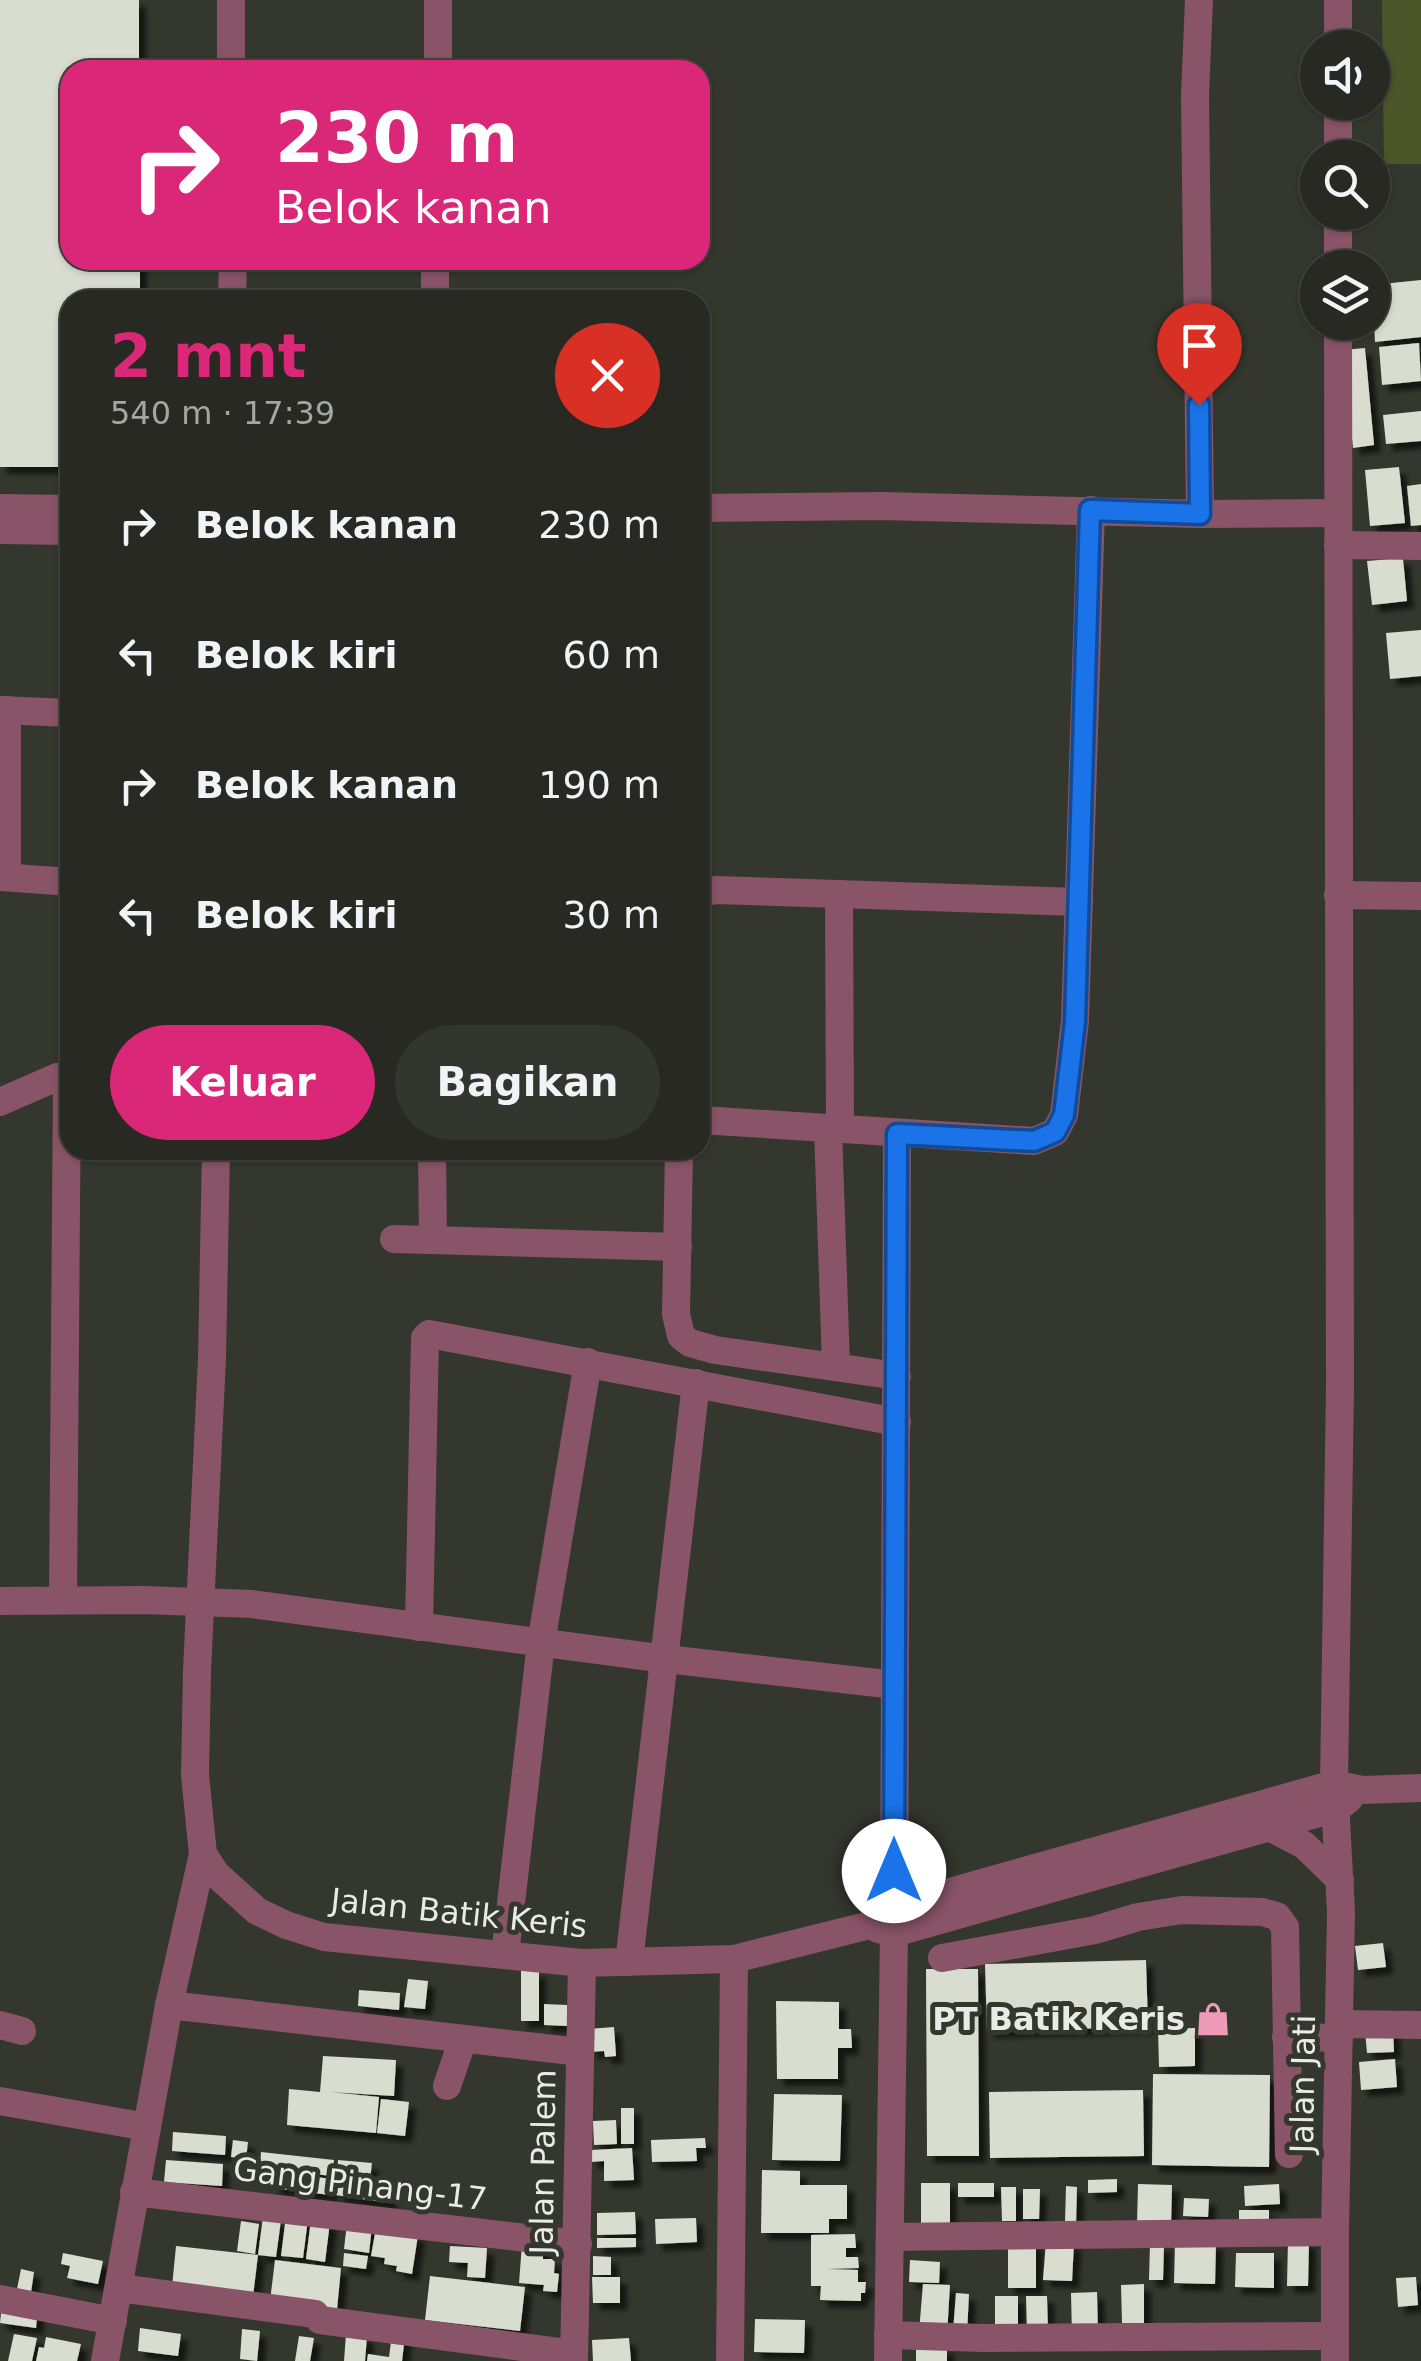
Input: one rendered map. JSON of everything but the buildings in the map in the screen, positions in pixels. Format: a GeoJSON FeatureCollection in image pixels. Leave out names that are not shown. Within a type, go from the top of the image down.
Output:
{"type":"FeatureCollection","features":[{"type":"Feature","properties":{"kind":"street"},"geometry":{"type":"LineString","coordinates":[[230,0],[231,60]]}},
{"type":"Feature","properties":{"kind":"street"},"geometry":{"type":"LineString","coordinates":[[438,0],[438,60]]}},
{"type":"Feature","properties":{"kind":"street"},"geometry":{"type":"LineString","coordinates":[[1199,0],[1195,96],[1200,514]]}},
{"type":"Feature","properties":{"kind":"street"},"geometry":{"type":"LineString","coordinates":[[1338,0],[1338,30]]}},
{"type":"Feature","properties":{"kind":"street","name":"Jalan Jati"},"geometry":{"type":"LineString","coordinates":[[1335,2348],[1344,1794],[1338,340]]}},
{"type":"Feature","properties":{"kind":"street"},"geometry":{"type":"LineString","coordinates":[[710,508],[881,506],[1200,514],[1338,513]]}},
{"type":"Feature","properties":{"kind":"street"},"geometry":{"type":"LineString","coordinates":[[0,508],[60,520]]}},
{"type":"Feature","properties":{"kind":"street"},"geometry":{"type":"LineString","coordinates":[[710,1121],[1034,1141],[1055,1132],[1064,1115],[1073,1040],[1090,510]]}},
{"type":"Feature","properties":{"kind":"street"},"geometry":{"type":"LineString","coordinates":[[0,530],[60,520]]}},
{"type":"Feature","properties":{"kind":"street"},"geometry":{"type":"LineString","coordinates":[[1338,545],[1421,546]]}},
{"type":"Feature","properties":{"kind":"street"},"geometry":{"type":"LineString","coordinates":[[60,713],[4,710],[4,877],[60,881]]}},
{"type":"Feature","properties":{"kind":"street"},"geometry":{"type":"LineString","coordinates":[[710,891],[1080,902]]}},
{"type":"Feature","properties":{"kind":"street"},"geometry":{"type":"LineString","coordinates":[[836,1366],[834,1128],[839,894]]}},
{"type":"Feature","properties":{"kind":"street"},"geometry":{"type":"LineString","coordinates":[[1338,894],[1421,896]]}},
{"type":"Feature","properties":{"kind":"street"},"geometry":{"type":"LineString","coordinates":[[0,1102],[60,1077]]}},
{"type":"Feature","properties":{"kind":"street"},"geometry":{"type":"LineString","coordinates":[[897,1134],[895,1685],[885,1922],[888,2348],[984,2338],[1335,2348]]}},
{"type":"Feature","properties":{"kind":"street"},"geometry":{"type":"LineString","coordinates":[[63,1600],[67,1160]]}},
{"type":"Feature","properties":{"kind":"street"},"geometry":{"type":"LineString","coordinates":[[106,2361],[169,2005],[203,1854],[195,1775],[216,1160]]}},
{"type":"Feature","properties":{"kind":"street"},"geometry":{"type":"LineString","coordinates":[[432,1160],[433,1240]]}},
{"type":"Feature","properties":{"kind":"street"},"geometry":{"type":"LineString","coordinates":[[679,1160],[676,1314],[681,1336],[690,1343],[715,1350],[896,1376]]}},
{"type":"Feature","properties":{"kind":"street"},"geometry":{"type":"LineString","coordinates":[[394,1240],[678,1247]]}},
{"type":"Feature","properties":{"kind":"street"},"geometry":{"type":"LineString","coordinates":[[419,1628],[426,1335],[432,1333],[897,1422]]}},
{"type":"Feature","properties":{"kind":"street"},"geometry":{"type":"LineString","coordinates":[[505,1954],[541,1643],[588,1362]]}},
{"type":"Feature","properties":{"kind":"street"},"geometry":{"type":"LineString","coordinates":[[629,1962],[696,1383]]}},
{"type":"Feature","properties":{"kind":"street"},"geometry":{"type":"LineString","coordinates":[[0,1601],[252,1604],[895,1685]]}},
{"type":"Feature","properties":{"kind":"street"},"geometry":{"type":"LineString","coordinates":[[1156,1846],[1344,1794],[1421,1788]]}},
{"type":"Feature","properties":{"kind":"street"},"geometry":{"type":"LineString","coordinates":[[1156,1846],[1268,1828],[1344,1794]]}},
{"type":"Feature","properties":{"kind":"street"},"geometry":{"type":"LineString","coordinates":[[1268,1828],[1304,1845],[1340,1880]]}},
{"type":"Feature","properties":{"kind":"street","name":"Jalan Batik Keris"},"geometry":{"type":"LineString","coordinates":[[203,1854],[238,1896],[257,1911],[286,1925],[346,1941],[582,1964],[734,1959],[885,1922],[1156,1846]]}},
{"type":"Feature","properties":{"kind":"street"},"geometry":{"type":"LineString","coordinates":[[942,1958],[1182,1910],[1262,1912],[1277,1916],[1285,1928],[1290,2154]]}},
{"type":"Feature","properties":{"kind":"street"},"geometry":{"type":"LineString","coordinates":[[730,2361],[734,1959]]}},
{"type":"Feature","properties":{"kind":"street","name":"Jalan Palem"},"geometry":{"type":"LineString","coordinates":[[574,2358],[582,1964]]}},
{"type":"Feature","properties":{"kind":"street"},"geometry":{"type":"LineString","coordinates":[[169,2005],[580,2052]]}},
{"type":"Feature","properties":{"kind":"street"},"geometry":{"type":"LineString","coordinates":[[1286,2037],[1421,2025]]}},
{"type":"Feature","properties":{"kind":"street"},"geometry":{"type":"LineString","coordinates":[[447,2086],[463,2038]]}},
{"type":"Feature","properties":{"kind":"street"},"geometry":{"type":"LineString","coordinates":[[0,2101],[147,2127]]}},
{"type":"Feature","properties":{"kind":"street","name":"Gang Pinang-17"},"geometry":{"type":"LineString","coordinates":[[134,2192],[578,2244]]}},
{"type":"Feature","properties":{"kind":"street"},"geometry":{"type":"LineString","coordinates":[[890,2237],[1334,2232]]}},
{"type":"Feature","properties":{"kind":"street"},"geometry":{"type":"LineString","coordinates":[[119,2288],[315,2314],[320,2320],[574,2358]]}},
{"type":"Feature","properties":{"kind":"street"},"geometry":{"type":"LineString","coordinates":[[0,2298],[113,2320]]}},
{"type":"Feature","properties":{"kind":"green space"},"geometry":{"type":"Polygon","coordinates":[[[1382,0],[1421,0],[1421,164],[1390,164],[1390,140],[1384,140],[1383,120],[1390,120],[1390,30],[1382,30],[1382,0]]]}},
{"type":"Feature","properties":{"kind":"place","name":"PT Batik Keris"},"geometry":{"type":"Point","coordinates":[1213,2019]}},
{"type":"Feature","properties":{"kind":"route"},"geometry":{"type":"LineString","coordinates":[[894,1871],[897,1134],[1034,1141],[1055,1132],[1064,1115],[1075,1022],[1090,510],[1200,514],[1199,405]]}}]}
